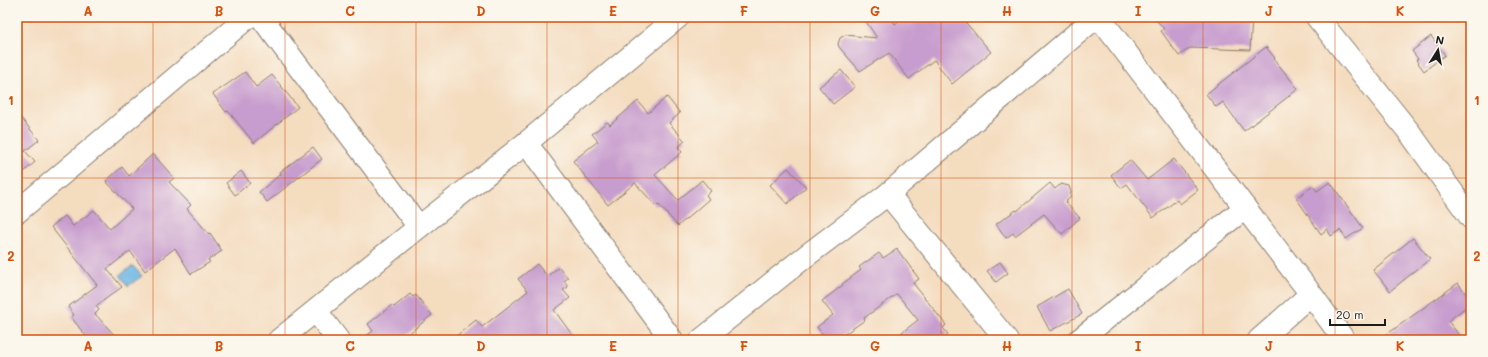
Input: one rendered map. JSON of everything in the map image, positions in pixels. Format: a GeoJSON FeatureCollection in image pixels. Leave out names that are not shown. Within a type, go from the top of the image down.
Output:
{"type":"FeatureCollection","features":[{"type":"Feature","properties":{"kind":"street"},"geometry":{"type":"LineString","coordinates":[[17,212],[248,17]]}},
{"type":"Feature","properties":{"kind":"street"},"geometry":{"type":"LineString","coordinates":[[261,17],[419,227]]}},
{"type":"Feature","properties":{"kind":"street"},"geometry":{"type":"LineString","coordinates":[[279,340],[526,143],[678,17]]}},
{"type":"Feature","properties":{"kind":"street"},"geometry":{"type":"LineString","coordinates":[[701,340],[806,256],[888,194],[1098,17],[1311,294],[1344,340]]}},
{"type":"Feature","properties":{"kind":"street"},"geometry":{"type":"LineString","coordinates":[[1317,17],[1410,133],[1471,218]]}},
{"type":"Feature","properties":{"kind":"street"},"geometry":{"type":"LineString","coordinates":[[526,143],[672,340]]}},
{"type":"Feature","properties":{"kind":"street"},"geometry":{"type":"LineString","coordinates":[[888,194],[1007,340]]}},
{"type":"Feature","properties":{"kind":"street"},"geometry":{"type":"LineString","coordinates":[[1079,340],[1245,208]]}},
{"type":"Feature","properties":{"kind":"street"},"geometry":{"type":"LineString","coordinates":[[1259,340],[1311,294]]}},
{"type":"Feature","properties":{"kind":"street"},"geometry":{"type":"LineString","coordinates":[[316,311],[338,340]]}},
{"type":"Feature","properties":{"kind":"water"},"geometry":{"type":"Polygon","coordinates":[[[133,266],[142,276],[128,286],[120,275],[133,266]]]}},
{"type":"Feature","properties":{"kind":"building"},"geometry":{"type":"Polygon","coordinates":[[[863,17],[890,17],[895,24],[905,17],[961,17],[991,52],[952,84],[934,60],[909,79],[889,53],[860,71],[838,44],[840,38],[845,35],[877,38],[863,17]]]}},
{"type":"Feature","properties":{"kind":"building"},"geometry":{"type":"Polygon","coordinates":[[[1154,17],[1252,17],[1250,50],[1190,48],[1179,56],[1161,31],[1164,29],[1154,17]]]}},
{"type":"Feature","properties":{"kind":"building"},"geometry":{"type":"Polygon","coordinates":[[[1431,36],[1445,55],[1424,71],[1416,60],[1418,59],[1412,51],[1431,36]]]}},
{"type":"Feature","properties":{"kind":"building"},"geometry":{"type":"Polygon","coordinates":[[[1266,47],[1298,89],[1244,131],[1223,102],[1216,107],[1206,94],[1266,47]]]}},
{"type":"Feature","properties":{"kind":"building"},"geometry":{"type":"Polygon","coordinates":[[[841,70],[855,87],[833,104],[819,87],[841,70]]]}},
{"type":"Feature","properties":{"kind":"building"},"geometry":{"type":"Polygon","coordinates":[[[245,72],[256,87],[272,75],[298,107],[254,143],[228,111],[226,112],[213,94],[245,72]]]}},
{"type":"Feature","properties":{"kind":"building"},"geometry":{"type":"Polygon","coordinates":[[[667,97],[680,113],[669,123],[685,141],[678,147],[682,152],[655,175],[678,200],[702,180],[711,191],[706,195],[709,199],[678,226],[658,204],[656,206],[635,183],[608,205],[573,161],[598,141],[592,134],[607,122],[610,125],[638,101],[648,113],[667,97]]]}},
{"type":"Feature","properties":{"kind":"building"},"geometry":{"type":"Polygon","coordinates":[[[17,113],[39,140],[25,151],[35,162],[24,172],[17,164],[17,113]]]}},
{"type":"Feature","properties":{"kind":"building"},"geometry":{"type":"Polygon","coordinates":[[[313,147],[322,159],[267,202],[259,192],[281,174],[280,172],[313,147]]]}},
{"type":"Feature","properties":{"kind":"building"},"geometry":{"type":"Polygon","coordinates":[[[153,154],[174,178],[169,182],[191,205],[187,209],[209,234],[210,233],[222,251],[208,260],[210,262],[191,274],[175,248],[145,271],[130,251],[107,269],[122,287],[96,306],[99,310],[95,314],[119,340],[89,340],[71,317],[74,315],[68,307],[97,285],[51,227],[65,216],[73,226],[94,210],[110,229],[132,209],[106,181],[122,167],[129,176],[153,154]]]}},
{"type":"Feature","properties":{"kind":"building"},"geometry":{"type":"Polygon","coordinates":[[[1174,159],[1198,190],[1180,204],[1177,200],[1153,218],[1127,184],[1121,188],[1111,175],[1130,160],[1147,180],[1174,159]]]}},
{"type":"Feature","properties":{"kind":"building"},"geometry":{"type":"Polygon","coordinates":[[[788,168],[806,187],[787,204],[770,185],[788,168]]]}},
{"type":"Feature","properties":{"kind":"building"},"geometry":{"type":"Polygon","coordinates":[[[241,171],[250,183],[235,195],[226,183],[241,171]]]}},
{"type":"Feature","properties":{"kind":"building"},"geometry":{"type":"Polygon","coordinates":[[[1330,182],[1363,228],[1346,239],[1340,230],[1331,236],[1327,229],[1321,234],[1296,198],[1313,186],[1317,191],[1330,182]]]}},
{"type":"Feature","properties":{"kind":"building"},"geometry":{"type":"Polygon","coordinates":[[[1050,183],[1055,189],[1061,184],[1069,186],[1071,192],[1070,198],[1065,202],[1080,218],[1062,234],[1044,214],[1015,236],[1013,233],[1006,238],[996,224],[1016,210],[1017,211],[1050,183]]]}},
{"type":"Feature","properties":{"kind":"building"},"geometry":{"type":"Polygon","coordinates":[[[1413,238],[1430,259],[1390,291],[1373,270],[1413,238]]]}},
{"type":"Feature","properties":{"kind":"building"},"geometry":{"type":"Polygon","coordinates":[[[897,249],[919,279],[913,283],[946,325],[943,328],[948,334],[940,340],[892,340],[918,320],[897,294],[864,318],[865,320],[836,340],[827,340],[817,327],[833,315],[822,301],[861,270],[859,267],[879,253],[883,258],[897,249]]]}},
{"type":"Feature","properties":{"kind":"building"},"geometry":{"type":"Polygon","coordinates":[[[1000,262],[1008,273],[996,282],[987,271],[1000,262]]]}},
{"type":"Feature","properties":{"kind":"building"},"geometry":{"type":"Polygon","coordinates":[[[537,264],[547,276],[559,267],[568,278],[564,281],[568,287],[563,290],[570,298],[554,310],[576,340],[451,340],[476,320],[482,327],[528,291],[518,279],[537,264]]]}},
{"type":"Feature","properties":{"kind":"building"},"geometry":{"type":"Polygon","coordinates":[[[1458,283],[1471,303],[1448,321],[1463,340],[1379,340],[1458,283]]]}},
{"type":"Feature","properties":{"kind":"building"},"geometry":{"type":"Polygon","coordinates":[[[1068,289],[1082,314],[1050,331],[1037,307],[1068,289]]]}},
{"type":"Feature","properties":{"kind":"building"},"geometry":{"type":"Polygon","coordinates":[[[410,294],[413,297],[416,295],[432,315],[401,340],[361,340],[373,331],[368,324],[392,305],[394,307],[410,294]]]}}]}
